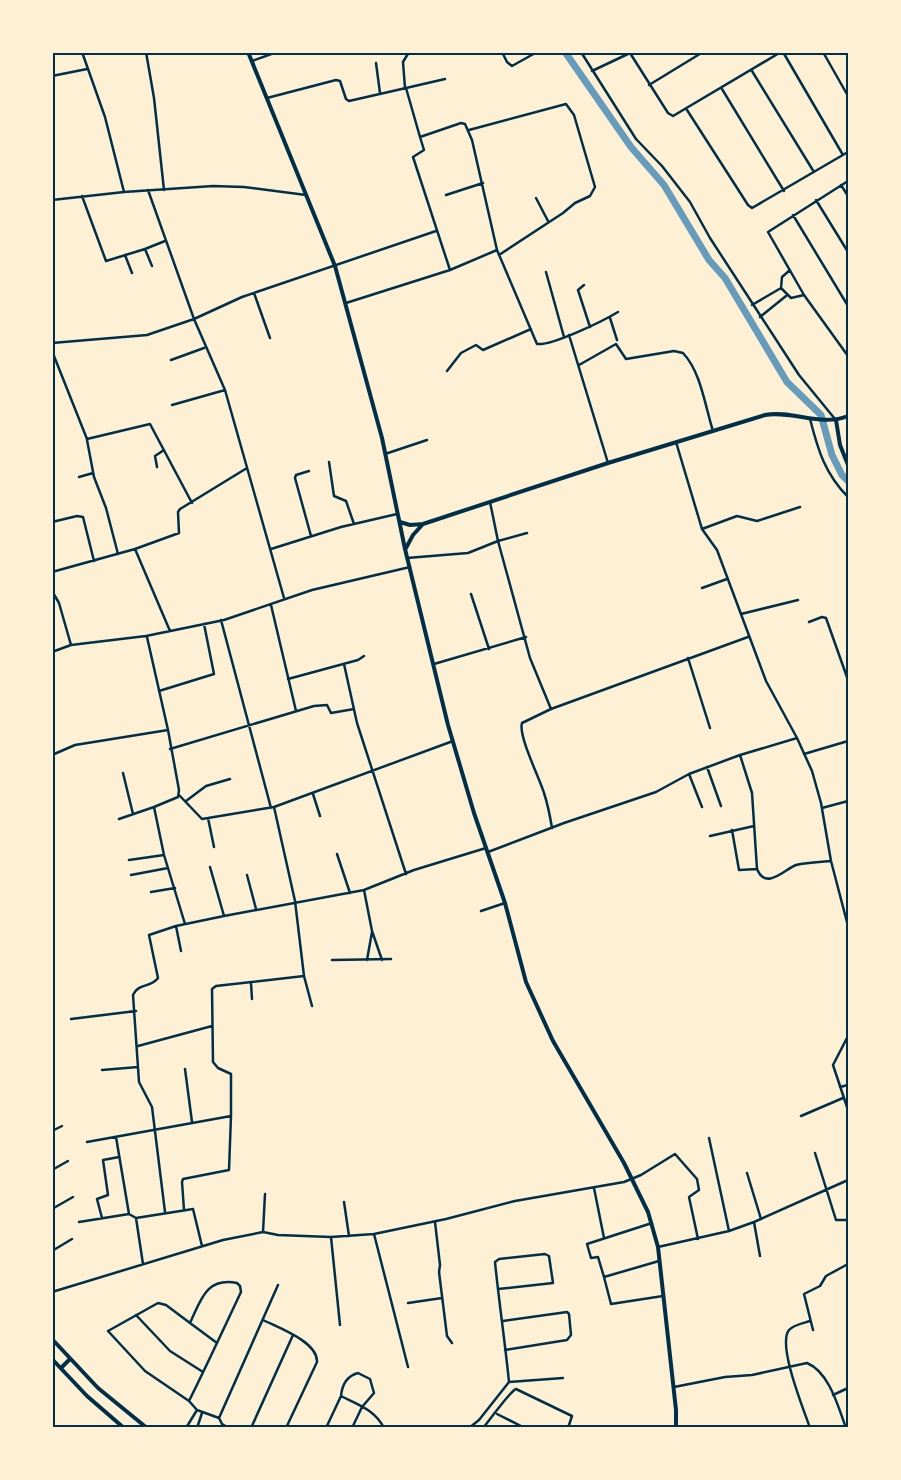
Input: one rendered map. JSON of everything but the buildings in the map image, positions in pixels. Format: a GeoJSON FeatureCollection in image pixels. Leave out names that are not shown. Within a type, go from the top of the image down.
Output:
{"type":"FeatureCollection","features":[{"type":"Feature","properties":{"kind":"main road"},"geometry":{"type":"LineString","coordinates":[[248,52],[335,266],[385,454],[432,664],[453,741],[487,850],[506,902],[526,982],[533,1002],[553,1041],[632,1179],[652,1223],[658,1247],[664,1295],[674,1387],[676,1428]]}},
{"type":"Feature","properties":{"kind":"main road"},"geometry":{"type":"LineString","coordinates":[[400,522],[410,525],[423,524],[608,463],[773,414],[836,420],[848,416]]}},
{"type":"Feature","properties":{"kind":"main road"},"geometry":{"type":"LineString","coordinates":[[836,420],[840,445],[848,464]]}},
{"type":"Feature","properties":{"kind":"main road"},"geometry":{"type":"LineString","coordinates":[[405,549],[413,535],[423,524]]}},
{"type":"Feature","properties":{"kind":"main road"},"geometry":{"type":"LineString","coordinates":[[52,1339],[98,1388],[147,1428]]}},
{"type":"Feature","properties":{"kind":"main road"},"geometry":{"type":"LineString","coordinates":[[52,1359],[87,1396],[124,1428]]}},
{"type":"Feature","properties":{"kind":"main road"},"geometry":{"type":"LineString","coordinates":[[61,1368],[70,1359]]}},
{"type":"Feature","properties":{"kind":"street"},"geometry":{"type":"LineString","coordinates":[[82,52],[105,118],[124,192]]}},
{"type":"Feature","properties":{"kind":"street"},"geometry":{"type":"LineString","coordinates":[[158,52],[147,53],[164,190]]}},
{"type":"Feature","properties":{"kind":"street"},"geometry":{"type":"LineString","coordinates":[[252,62],[277,52]]}},
{"type":"Feature","properties":{"kind":"street"},"geometry":{"type":"LineString","coordinates":[[409,52],[403,62],[406,88],[424,151],[413,157],[450,270]]}},
{"type":"Feature","properties":{"kind":"street"},"geometry":{"type":"LineString","coordinates":[[502,52],[512,66],[537,52]]}},
{"type":"Feature","properties":{"kind":"street"},"geometry":{"type":"LineString","coordinates":[[581,52],[636,139],[662,166],[690,202],[710,238],[799,376],[836,420]]}},
{"type":"Feature","properties":{"kind":"street"},"geometry":{"type":"LineString","coordinates":[[649,85],[703,52]]}},
{"type":"Feature","properties":{"kind":"street"},"geometry":{"type":"LineString","coordinates":[[592,71],[630,53],[670,116],[687,110],[782,52],[843,155]]}},
{"type":"Feature","properties":{"kind":"street"},"geometry":{"type":"LineString","coordinates":[[824,52],[848,96]]}},
{"type":"Feature","properties":{"kind":"street"},"geometry":{"type":"LineString","coordinates":[[376,62],[380,94]]}},
{"type":"Feature","properties":{"kind":"street"},"geometry":{"type":"LineString","coordinates":[[52,76],[87,68]]}},
{"type":"Feature","properties":{"kind":"street"},"geometry":{"type":"LineString","coordinates":[[752,70],[814,172]]}},
{"type":"Feature","properties":{"kind":"street"},"geometry":{"type":"LineString","coordinates":[[267,98],[336,80],[340,81],[347,101],[445,79]]}},
{"type":"Feature","properties":{"kind":"street"},"geometry":{"type":"LineString","coordinates":[[722,88],[784,191]]}},
{"type":"Feature","properties":{"kind":"street"},"geometry":{"type":"LineString","coordinates":[[469,130],[562,104],[572,109],[595,190],[590,196],[575,203],[532,234],[499,254]]}},
{"type":"Feature","properties":{"kind":"street"},"geometry":{"type":"LineString","coordinates":[[687,110],[750,207],[754,208],[848,152]]}},
{"type":"Feature","properties":{"kind":"street"},"geometry":{"type":"LineString","coordinates":[[420,137],[460,123],[465,124],[469,130],[497,250],[539,344],[590,327],[618,312]]}},
{"type":"Feature","properties":{"kind":"street"},"geometry":{"type":"LineString","coordinates":[[848,181],[768,232],[804,295],[848,356]]}},
{"type":"Feature","properties":{"kind":"street"},"geometry":{"type":"LineString","coordinates":[[446,195],[483,184]]}},
{"type":"Feature","properties":{"kind":"street"},"geometry":{"type":"LineString","coordinates":[[841,185],[848,196]]}},
{"type":"Feature","properties":{"kind":"street"},"geometry":{"type":"LineString","coordinates":[[52,200],[124,192],[213,186],[244,186],[307,195]]}},
{"type":"Feature","properties":{"kind":"street"},"geometry":{"type":"LineString","coordinates":[[148,190],[205,348],[225,390],[272,549],[284,598]]}},
{"type":"Feature","properties":{"kind":"street"},"geometry":{"type":"LineString","coordinates":[[82,196],[106,260],[125,256],[165,240]]}},
{"type":"Feature","properties":{"kind":"street"},"geometry":{"type":"LineString","coordinates":[[536,198],[548,221]]}},
{"type":"Feature","properties":{"kind":"street"},"geometry":{"type":"LineString","coordinates":[[816,200],[848,252]]}},
{"type":"Feature","properties":{"kind":"street"},"geometry":{"type":"LineString","coordinates":[[793,215],[848,306]]}},
{"type":"Feature","properties":{"kind":"street"},"geometry":{"type":"LineString","coordinates":[[52,343],[140,336],[194,319],[254,293],[436,231]]}},
{"type":"Feature","properties":{"kind":"street"},"geometry":{"type":"LineString","coordinates":[[145,249],[152,266]]}},
{"type":"Feature","properties":{"kind":"street"},"geometry":{"type":"LineString","coordinates":[[346,303],[450,270],[497,250]]}},
{"type":"Feature","properties":{"kind":"street"},"geometry":{"type":"LineString","coordinates":[[125,256],[132,273]]}},
{"type":"Feature","properties":{"kind":"street"},"geometry":{"type":"LineString","coordinates":[[790,270],[782,277],[781,288],[786,296],[795,298],[804,295]]}},
{"type":"Feature","properties":{"kind":"street"},"geometry":{"type":"LineString","coordinates":[[546,272],[564,337]]}},
{"type":"Feature","properties":{"kind":"street"},"geometry":{"type":"LineString","coordinates":[[584,285],[578,290],[590,327]]}},
{"type":"Feature","properties":{"kind":"street"},"geometry":{"type":"LineString","coordinates":[[752,305],[781,288]]}},
{"type":"Feature","properties":{"kind":"street"},"geometry":{"type":"LineString","coordinates":[[254,293],[270,338]]}},
{"type":"Feature","properties":{"kind":"street"},"geometry":{"type":"LineString","coordinates":[[760,317],[786,296]]}},
{"type":"Feature","properties":{"kind":"street"},"geometry":{"type":"LineString","coordinates":[[610,317],[617,340]]}},
{"type":"Feature","properties":{"kind":"street"},"geometry":{"type":"LineString","coordinates":[[447,370],[461,353],[476,345],[483,350],[531,329]]}},
{"type":"Feature","properties":{"kind":"street"},"geometry":{"type":"LineString","coordinates":[[569,335],[608,463]]}},
{"type":"Feature","properties":{"kind":"street"},"geometry":{"type":"LineString","coordinates":[[579,366],[616,344],[626,360],[674,351],[683,352],[697,377],[713,431]]}},
{"type":"Feature","properties":{"kind":"street"},"geometry":{"type":"LineString","coordinates":[[171,360],[205,348]]}},
{"type":"Feature","properties":{"kind":"street"},"geometry":{"type":"LineString","coordinates":[[52,351],[87,439],[93,473],[106,508],[118,554]]}},
{"type":"Feature","properties":{"kind":"street"},"geometry":{"type":"LineString","coordinates":[[172,406],[225,390]]}},
{"type":"Feature","properties":{"kind":"street"},"geometry":{"type":"LineString","coordinates":[[811,418],[827,472],[832,480],[848,496]]}},
{"type":"Feature","properties":{"kind":"street"},"geometry":{"type":"LineString","coordinates":[[87,439],[150,424],[192,503]]}},
{"type":"Feature","properties":{"kind":"street"},"geometry":{"type":"LineString","coordinates":[[385,454],[427,440]]}},
{"type":"Feature","properties":{"kind":"street"},"geometry":{"type":"LineString","coordinates":[[676,442],[702,530],[717,550],[766,681],[804,754],[822,808],[831,861],[848,926]]}},
{"type":"Feature","properties":{"kind":"street"},"geometry":{"type":"LineString","coordinates":[[157,467],[155,456],[164,450]]}},
{"type":"Feature","properties":{"kind":"street"},"geometry":{"type":"LineString","coordinates":[[329,462],[334,496],[346,501],[354,524]]}},
{"type":"Feature","properties":{"kind":"street"},"geometry":{"type":"LineString","coordinates":[[52,572],[94,562],[179,533],[178,512],[247,468]]}},
{"type":"Feature","properties":{"kind":"street"},"geometry":{"type":"LineString","coordinates":[[309,471],[296,475],[294,478],[311,536]]}},
{"type":"Feature","properties":{"kind":"street"},"geometry":{"type":"LineString","coordinates":[[79,476],[93,473]]}},
{"type":"Feature","properties":{"kind":"street"},"geometry":{"type":"LineString","coordinates":[[490,502],[498,541],[538,680],[551,709]]}},
{"type":"Feature","properties":{"kind":"street"},"geometry":{"type":"LineString","coordinates":[[702,530],[737,516],[757,521],[800,507]]}},
{"type":"Feature","properties":{"kind":"street"},"geometry":{"type":"LineString","coordinates":[[272,549],[354,524],[399,514]]}},
{"type":"Feature","properties":{"kind":"street"},"geometry":{"type":"LineString","coordinates":[[52,522],[77,516],[83,517],[94,562]]}},
{"type":"Feature","properties":{"kind":"street"},"geometry":{"type":"LineString","coordinates":[[407,558],[468,553],[498,541],[527,533]]}},
{"type":"Feature","properties":{"kind":"street"},"geometry":{"type":"LineString","coordinates":[[135,549],[170,631]]}},
{"type":"Feature","properties":{"kind":"street"},"geometry":{"type":"LineString","coordinates":[[52,652],[71,645],[146,636],[221,620],[271,605],[284,598],[410,567]]}},
{"type":"Feature","properties":{"kind":"street"},"geometry":{"type":"LineString","coordinates":[[702,588],[727,579]]}},
{"type":"Feature","properties":{"kind":"street"},"geometry":{"type":"LineString","coordinates":[[52,591],[59,603],[71,645]]}},
{"type":"Feature","properties":{"kind":"street"},"geometry":{"type":"LineString","coordinates":[[471,594],[489,649]]}},
{"type":"Feature","properties":{"kind":"street"},"geometry":{"type":"LineString","coordinates":[[741,614],[798,600]]}},
{"type":"Feature","properties":{"kind":"street"},"geometry":{"type":"LineString","coordinates":[[271,605],[296,712]]}},
{"type":"Feature","properties":{"kind":"street"},"geometry":{"type":"LineString","coordinates":[[809,622],[822,617],[826,618],[848,680]]}},
{"type":"Feature","properties":{"kind":"street"},"geometry":{"type":"LineString","coordinates":[[221,620],[272,807],[295,901],[304,976],[312,1006]]}},
{"type":"Feature","properties":{"kind":"street"},"geometry":{"type":"LineString","coordinates":[[159,691],[214,674],[204,624]]}},
{"type":"Feature","properties":{"kind":"street"},"geometry":{"type":"LineString","coordinates":[[146,636],[168,730],[179,795],[199,818],[272,807],[453,741]]}},
{"type":"Feature","properties":{"kind":"street"},"geometry":{"type":"LineString","coordinates":[[432,664],[526,637]]}},
{"type":"Feature","properties":{"kind":"street"},"geometry":{"type":"LineString","coordinates":[[552,828],[545,795],[520,727],[524,721],[551,709],[748,637]]}},
{"type":"Feature","properties":{"kind":"street"},"geometry":{"type":"LineString","coordinates":[[288,679],[358,660],[364,656]]}},
{"type":"Feature","properties":{"kind":"street"},"geometry":{"type":"LineString","coordinates":[[688,658],[710,728]]}},
{"type":"Feature","properties":{"kind":"street"},"geometry":{"type":"LineString","coordinates":[[344,664],[354,709],[406,874]]}},
{"type":"Feature","properties":{"kind":"street"},"geometry":{"type":"LineString","coordinates":[[170,749],[249,724],[326,705],[331,713],[354,709]]}},
{"type":"Feature","properties":{"kind":"street"},"geometry":{"type":"LineString","coordinates":[[52,755],[75,744],[168,730]]}},
{"type":"Feature","properties":{"kind":"street"},"geometry":{"type":"LineString","coordinates":[[165,1212],[152,1107],[140,1088],[136,1011],[133,995],[135,990],[154,983],[158,978],[149,935],[176,926],[256,909],[364,890],[406,874],[487,850],[656,792],[707,767],[797,738]]}},
{"type":"Feature","properties":{"kind":"street"},"geometry":{"type":"LineString","coordinates":[[804,754],[848,741]]}},
{"type":"Feature","properties":{"kind":"street"},"geometry":{"type":"LineString","coordinates":[[740,755],[752,793],[757,869],[762,876],[771,878],[781,876],[796,865],[831,861]]}},
{"type":"Feature","properties":{"kind":"street"},"geometry":{"type":"LineString","coordinates":[[707,767],[721,806]]}},
{"type":"Feature","properties":{"kind":"street"},"geometry":{"type":"LineString","coordinates":[[123,773],[132,814]]}},
{"type":"Feature","properties":{"kind":"street"},"geometry":{"type":"LineString","coordinates":[[690,774],[702,807]]}},
{"type":"Feature","properties":{"kind":"street"},"geometry":{"type":"LineString","coordinates":[[186,801],[206,786],[230,779]]}},
{"type":"Feature","properties":{"kind":"street"},"geometry":{"type":"LineString","coordinates":[[312,793],[320,816]]}},
{"type":"Feature","properties":{"kind":"street"},"geometry":{"type":"LineString","coordinates":[[119,819],[172,801],[179,795]]}},
{"type":"Feature","properties":{"kind":"street"},"geometry":{"type":"LineString","coordinates":[[822,808],[848,801]]}},
{"type":"Feature","properties":{"kind":"street"},"geometry":{"type":"LineString","coordinates":[[154,808],[164,855],[185,924]]}},
{"type":"Feature","properties":{"kind":"street"},"geometry":{"type":"LineString","coordinates":[[208,818],[214,847]]}},
{"type":"Feature","properties":{"kind":"street"},"geometry":{"type":"LineString","coordinates":[[710,836],[754,826]]}},
{"type":"Feature","properties":{"kind":"street"},"geometry":{"type":"LineString","coordinates":[[732,830],[739,870],[757,869]]}},
{"type":"Feature","properties":{"kind":"street"},"geometry":{"type":"LineString","coordinates":[[337,854],[350,893]]}},
{"type":"Feature","properties":{"kind":"street"},"geometry":{"type":"LineString","coordinates":[[129,860],[164,855]]}},
{"type":"Feature","properties":{"kind":"street"},"geometry":{"type":"LineString","coordinates":[[210,867],[224,916]]}},
{"type":"Feature","properties":{"kind":"street"},"geometry":{"type":"LineString","coordinates":[[132,875],[168,868]]}},
{"type":"Feature","properties":{"kind":"street"},"geometry":{"type":"LineString","coordinates":[[247,875],[256,909]]}},
{"type":"Feature","properties":{"kind":"street"},"geometry":{"type":"LineString","coordinates":[[151,892],[175,888]]}},
{"type":"Feature","properties":{"kind":"street"},"geometry":{"type":"LineString","coordinates":[[364,890],[372,930],[382,960]]}},
{"type":"Feature","properties":{"kind":"street"},"geometry":{"type":"LineString","coordinates":[[481,912],[506,902]]}},
{"type":"Feature","properties":{"kind":"street"},"geometry":{"type":"LineString","coordinates":[[844,906],[848,905]]}},
{"type":"Feature","properties":{"kind":"street"},"geometry":{"type":"LineString","coordinates":[[176,926],[181,951]]}},
{"type":"Feature","properties":{"kind":"street"},"geometry":{"type":"LineString","coordinates":[[368,960],[372,930]]}},
{"type":"Feature","properties":{"kind":"street"},"geometry":{"type":"LineString","coordinates":[[332,960],[391,959]]}},
{"type":"Feature","properties":{"kind":"street"},"geometry":{"type":"LineString","coordinates":[[184,1210],[182,1182],[184,1179],[229,1170],[232,1078],[231,1074],[218,1068],[213,1062],[213,987],[304,976]]}},
{"type":"Feature","properties":{"kind":"street"},"geometry":{"type":"LineString","coordinates":[[251,982],[252,999]]}},
{"type":"Feature","properties":{"kind":"street"},"geometry":{"type":"LineString","coordinates":[[71,1019],[136,1011]]}},
{"type":"Feature","properties":{"kind":"street"},"geometry":{"type":"LineString","coordinates":[[138,1046],[212,1026]]}},
{"type":"Feature","properties":{"kind":"street"},"geometry":{"type":"LineString","coordinates":[[848,1038],[833,1064],[848,1110]]}},
{"type":"Feature","properties":{"kind":"street"},"geometry":{"type":"LineString","coordinates":[[102,1070],[138,1067]]}},
{"type":"Feature","properties":{"kind":"street"},"geometry":{"type":"LineString","coordinates":[[185,1069],[192,1122]]}},
{"type":"Feature","properties":{"kind":"street"},"geometry":{"type":"LineString","coordinates":[[840,1087],[848,1085]]}},
{"type":"Feature","properties":{"kind":"street"},"geometry":{"type":"LineString","coordinates":[[801,1116],[843,1098]]}},
{"type":"Feature","properties":{"kind":"street"},"geometry":{"type":"LineString","coordinates":[[87,1142],[155,1128],[232,1116]]}},
{"type":"Feature","properties":{"kind":"street"},"geometry":{"type":"LineString","coordinates":[[52,1131],[62,1126]]}},
{"type":"Feature","properties":{"kind":"street"},"geometry":{"type":"LineString","coordinates":[[116,1137],[129,1214]]}},
{"type":"Feature","properties":{"kind":"street"},"geometry":{"type":"LineString","coordinates":[[708,1138],[729,1231]]}},
{"type":"Feature","properties":{"kind":"street"},"geometry":{"type":"LineString","coordinates":[[815,1153],[836,1220],[848,1220]]}},
{"type":"Feature","properties":{"kind":"street"},"geometry":{"type":"LineString","coordinates":[[52,1292],[202,1246],[263,1232],[278,1235],[331,1237],[374,1234],[435,1222],[515,1201],[632,1179],[673,1155],[678,1156],[698,1180],[698,1190],[689,1197],[698,1239]]}},
{"type":"Feature","properties":{"kind":"street"},"geometry":{"type":"LineString","coordinates":[[102,1218],[97,1199],[108,1195],[103,1160],[119,1157]]}},
{"type":"Feature","properties":{"kind":"street"},"geometry":{"type":"LineString","coordinates":[[52,1170],[68,1160]]}},
{"type":"Feature","properties":{"kind":"street"},"geometry":{"type":"LineString","coordinates":[[747,1173],[761,1219]]}},
{"type":"Feature","properties":{"kind":"street"},"geometry":{"type":"LineString","coordinates":[[658,1247],[729,1231],[761,1219],[848,1180]]}},
{"type":"Feature","properties":{"kind":"street"},"geometry":{"type":"LineString","coordinates":[[594,1187],[604,1238]]}},
{"type":"Feature","properties":{"kind":"street"},"geometry":{"type":"LineString","coordinates":[[263,1232],[265,1194]]}},
{"type":"Feature","properties":{"kind":"street"},"geometry":{"type":"LineString","coordinates":[[52,1209],[72,1197]]}},
{"type":"Feature","properties":{"kind":"street"},"geometry":{"type":"LineString","coordinates":[[344,1202],[349,1236]]}},
{"type":"Feature","properties":{"kind":"street"},"geometry":{"type":"LineString","coordinates":[[79,1222],[129,1214],[136,1218],[165,1212],[193,1210],[202,1246]]}},
{"type":"Feature","properties":{"kind":"street"},"geometry":{"type":"LineString","coordinates":[[136,1218],[143,1264]]}},
{"type":"Feature","properties":{"kind":"street"},"geometry":{"type":"LineString","coordinates":[[435,1222],[442,1298],[448,1339],[452,1344]]}},
{"type":"Feature","properties":{"kind":"street"},"geometry":{"type":"LineString","coordinates":[[754,1222],[760,1256]]}},
{"type":"Feature","properties":{"kind":"street"},"geometry":{"type":"LineString","coordinates":[[652,1223],[587,1245],[591,1258],[598,1257],[611,1304],[664,1295]]}},
{"type":"Feature","properties":{"kind":"street"},"geometry":{"type":"LineString","coordinates":[[374,1234],[408,1367]]}},
{"type":"Feature","properties":{"kind":"street"},"geometry":{"type":"LineString","coordinates":[[331,1237],[340,1325]]}},
{"type":"Feature","properties":{"kind":"street"},"geometry":{"type":"LineString","coordinates":[[52,1251],[72,1239]]}},
{"type":"Feature","properties":{"kind":"street"},"geometry":{"type":"LineString","coordinates":[[469,1428],[479,1420],[508,1382],[503,1321],[498,1289],[496,1260],[545,1254],[550,1256],[554,1283],[498,1289]]}},
{"type":"Feature","properties":{"kind":"street"},"geometry":{"type":"LineString","coordinates":[[604,1277],[659,1261]]}},
{"type":"Feature","properties":{"kind":"street"},"geometry":{"type":"LineString","coordinates":[[813,1330],[804,1296],[805,1293],[820,1286],[826,1276],[848,1264]]}},
{"type":"Feature","properties":{"kind":"street"},"geometry":{"type":"LineString","coordinates":[[189,1401],[242,1290],[237,1283],[215,1284],[208,1288],[190,1323]]}},
{"type":"Feature","properties":{"kind":"street"},"geometry":{"type":"LineString","coordinates":[[229,1428],[222,1424],[220,1418],[278,1285]]}},
{"type":"Feature","properties":{"kind":"street"},"geometry":{"type":"LineString","coordinates":[[408,1304],[442,1298]]}},
{"type":"Feature","properties":{"kind":"street"},"geometry":{"type":"LineString","coordinates":[[216,1343],[162,1303],[154,1305],[109,1329],[109,1334],[145,1371],[189,1401],[197,1410],[220,1418]]}},
{"type":"Feature","properties":{"kind":"street"},"geometry":{"type":"LineString","coordinates":[[503,1321],[566,1312],[570,1314],[571,1335],[567,1340],[505,1350]]}},
{"type":"Feature","properties":{"kind":"street"},"geometry":{"type":"LineString","coordinates":[[136,1315],[170,1351],[203,1372]]}},
{"type":"Feature","properties":{"kind":"street"},"geometry":{"type":"LineString","coordinates":[[263,1320],[314,1350],[317,1362],[286,1428]]}},
{"type":"Feature","properties":{"kind":"street"},"geometry":{"type":"LineString","coordinates":[[810,1321],[792,1328],[788,1332],[788,1366],[810,1428]]}},
{"type":"Feature","properties":{"kind":"street"},"geometry":{"type":"LineString","coordinates":[[251,1428],[293,1336]]}},
{"type":"Feature","properties":{"kind":"street"},"geometry":{"type":"LineString","coordinates":[[674,1387],[725,1377],[752,1375],[807,1362],[818,1369],[833,1395],[846,1428]]}},
{"type":"Feature","properties":{"kind":"street"},"geometry":{"type":"LineString","coordinates":[[326,1428],[341,1396],[342,1388],[349,1377],[358,1373],[370,1379],[374,1393],[362,1407],[352,1428]]}},
{"type":"Feature","properties":{"kind":"street"},"geometry":{"type":"LineString","coordinates":[[508,1382],[563,1378]]}},
{"type":"Feature","properties":{"kind":"street"},"geometry":{"type":"LineString","coordinates":[[833,1395],[848,1388]]}},
{"type":"Feature","properties":{"kind":"street"},"geometry":{"type":"LineString","coordinates":[[483,1428],[496,1414],[511,1391],[516,1389],[570,1415],[572,1418],[568,1428]]}},
{"type":"Feature","properties":{"kind":"street"},"geometry":{"type":"LineString","coordinates":[[341,1396],[376,1414],[384,1428]]}},
{"type":"Feature","properties":{"kind":"street"},"geometry":{"type":"LineString","coordinates":[[186,1428],[197,1410]]}},
{"type":"Feature","properties":{"kind":"street"},"geometry":{"type":"LineString","coordinates":[[197,1428],[202,1413]]}},
{"type":"Feature","properties":{"kind":"street"},"geometry":{"type":"LineString","coordinates":[[496,1414],[525,1428]]}},
{"type":"Feature","properties":{"kind":"waterway"},"geometry":{"type":"LineString","coordinates":[[565,52],[631,147],[664,185],[709,260],[725,278],[787,382],[821,415],[832,455],[842,475],[848,481]]}}]}
